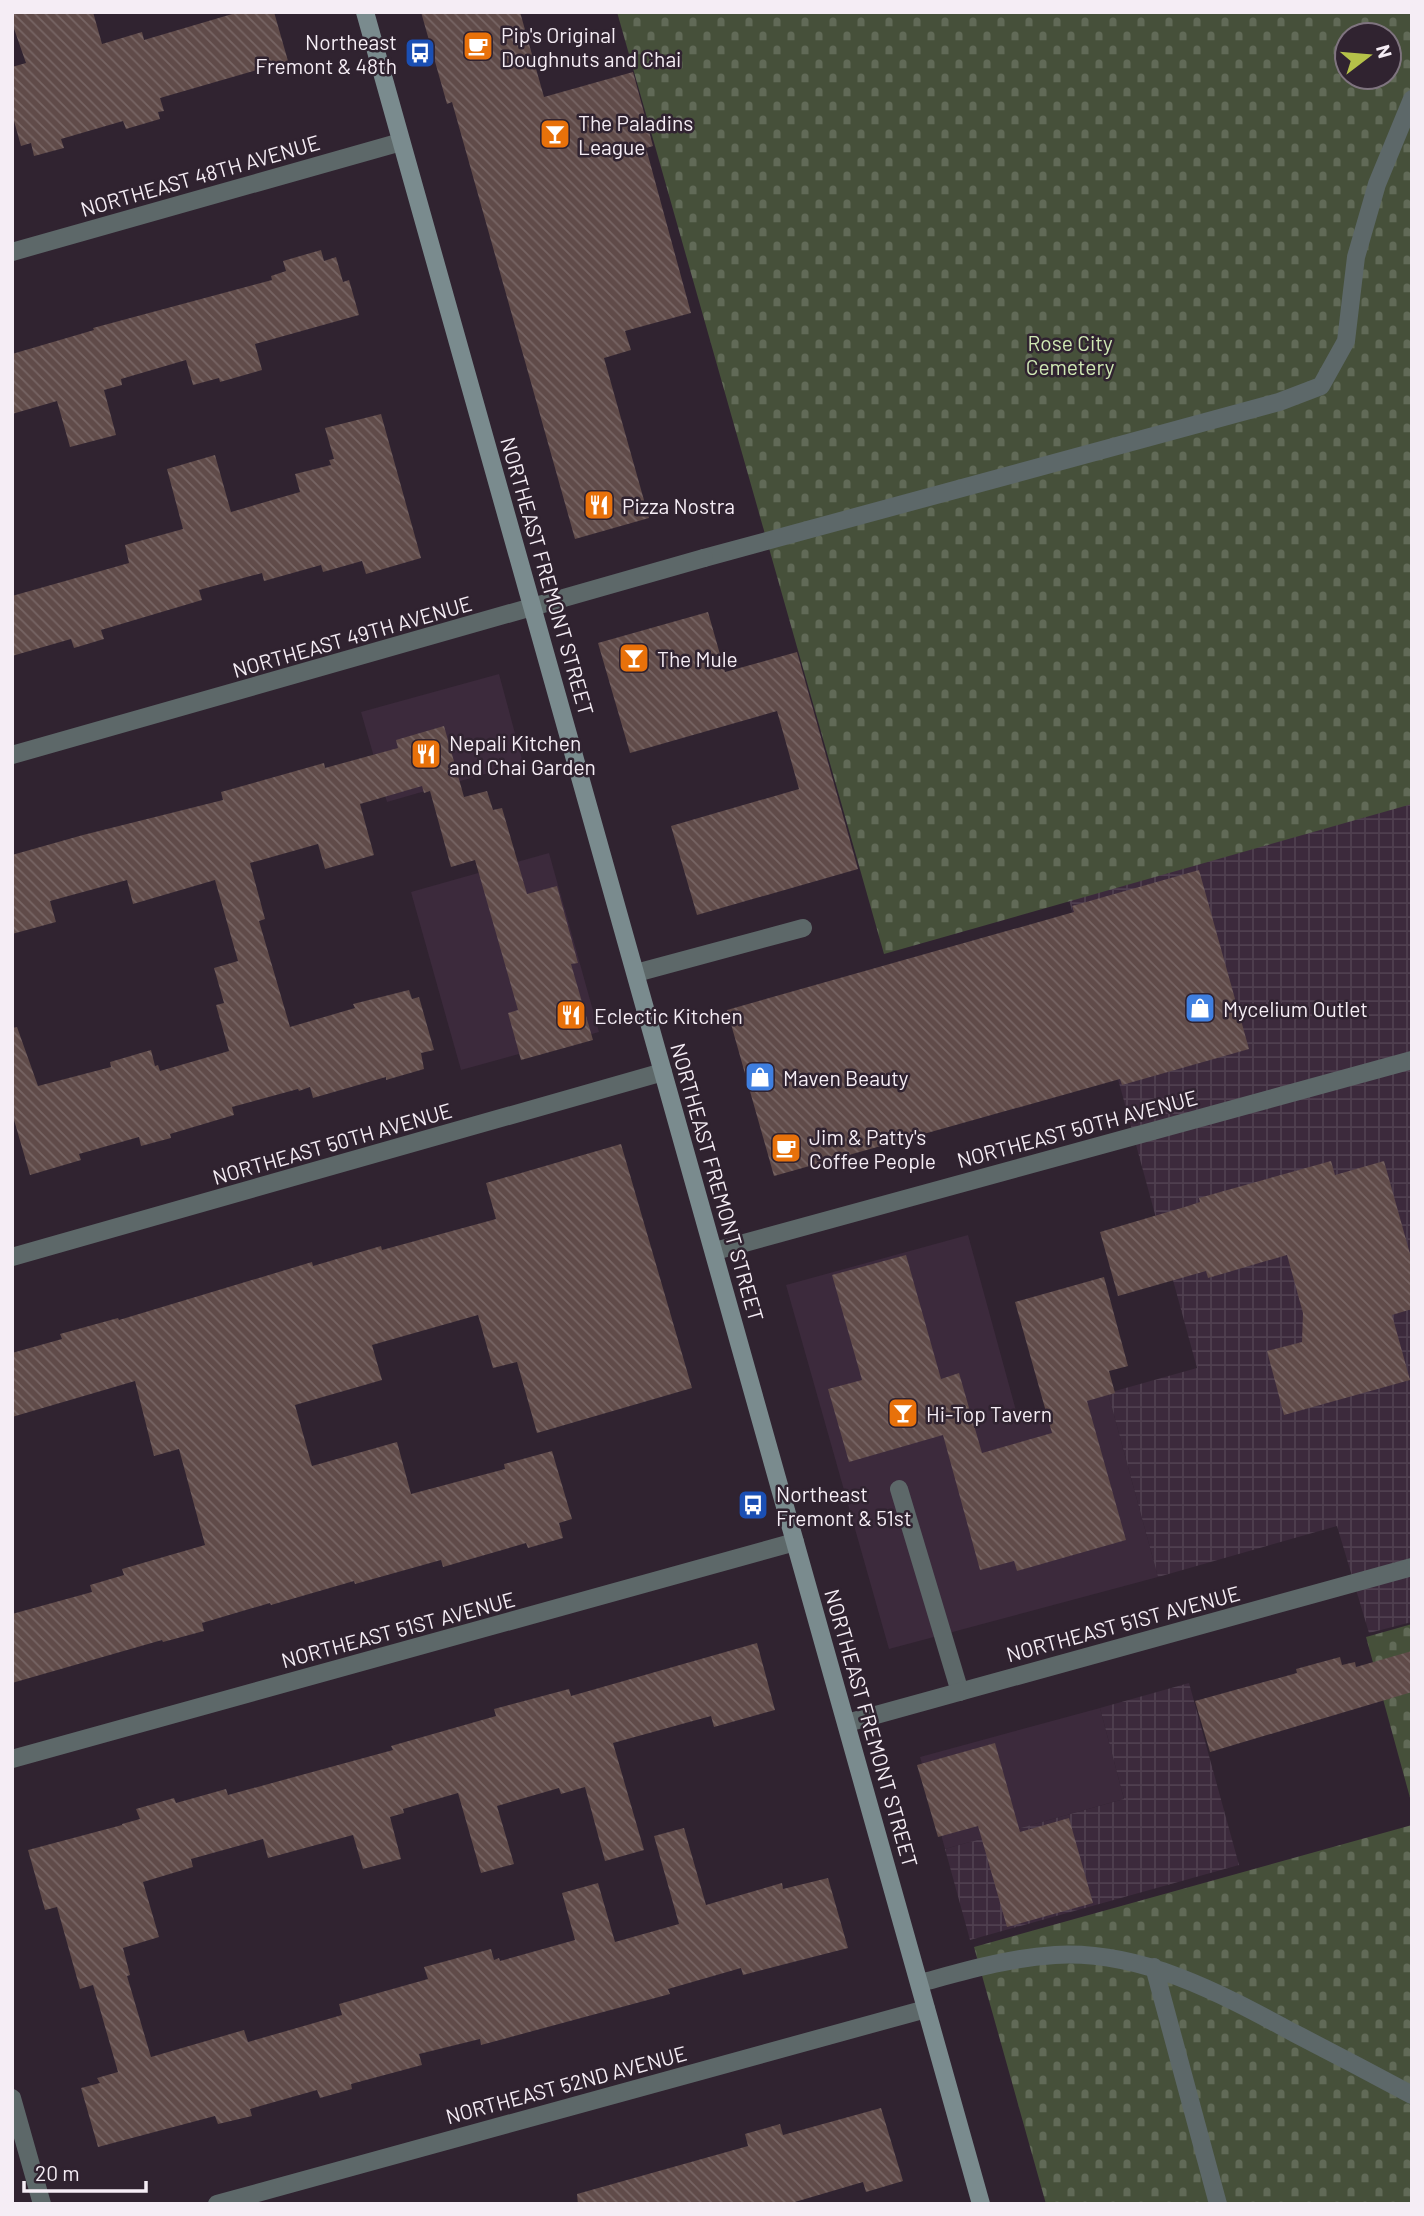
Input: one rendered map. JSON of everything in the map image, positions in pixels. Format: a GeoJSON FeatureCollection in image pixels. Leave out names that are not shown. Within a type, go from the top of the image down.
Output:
{"type":"FeatureCollection","features":[{"type":"Feature","properties":{"kind":"main road","name":"NORTHEAST FREMONT STREET"},"geometry":{"type":"LineString","coordinates":[[365,12],[981,2204]]}},
{"type":"Feature","properties":{"kind":"street","name":"NORTHEAST 49TH AVENUE"},"geometry":{"type":"LineString","coordinates":[[12,755],[704,558],[1279,402],[1321,386],[1346,341],[1356,257],[1377,184],[1412,99]]}},
{"type":"Feature","properties":{"kind":"street","name":"NORTHEAST 48TH AVENUE"},"geometry":{"type":"LineString","coordinates":[[12,252],[401,142]]}},
{"type":"Feature","properties":{"kind":"street"},"geometry":{"type":"LineString","coordinates":[[636,973],[803,928]]}},
{"type":"Feature","properties":{"kind":"street","name":"NORTHEAST 50TH AVENUE"},"geometry":{"type":"LineString","coordinates":[[715,1251],[1412,1060]]}},
{"type":"Feature","properties":{"kind":"street","name":"NORTHEAST 50TH AVENUE"},"geometry":{"type":"LineString","coordinates":[[12,1257],[663,1072]]}},
{"type":"Feature","properties":{"kind":"street"},"geometry":{"type":"LineString","coordinates":[[899,1489],[960,1692]]}},
{"type":"Feature","properties":{"kind":"street","name":"NORTHEAST 51ST AVENUE"},"geometry":{"type":"LineString","coordinates":[[12,1759],[795,1542]]}},
{"type":"Feature","properties":{"kind":"street","name":"NORTHEAST 51ST AVENUE"},"geometry":{"type":"LineString","coordinates":[[847,1723],[1412,1567]]}},
{"type":"Feature","properties":{"kind":"street"},"geometry":{"type":"LineString","coordinates":[[920,1983],[991,1963],[1057,1955],[1118,1960],[1154,1967],[1233,2000],[1412,2095]]}},
{"type":"Feature","properties":{"kind":"street"},"geometry":{"type":"LineString","coordinates":[[1154,1967],[1218,2204]]}},
{"type":"Feature","properties":{"kind":"street","name":"NORTHEAST 52ND AVENUE"},"geometry":{"type":"LineString","coordinates":[[217,2204],[926,2009]]}},
{"type":"Feature","properties":{"kind":"street"},"geometry":{"type":"LineString","coordinates":[[12,2098],[42,2204]]}},
{"type":"Feature","properties":{"kind":"shaded area"},"geometry":{"type":"Polygon","coordinates":[[[499,674],[523,763],[387,802],[361,712],[499,674]]]}},
{"type":"Feature","properties":{"kind":"shaded area"},"geometry":{"type":"Polygon","coordinates":[[[1412,800],[1412,1622],[1369,1633],[1337,1526],[1158,1577],[1108,1393],[1197,1368],[1068,896],[1412,800]]]}},
{"type":"Feature","properties":{"kind":"shaded area"},"geometry":{"type":"Polygon","coordinates":[[[549,853],[599,1032],[461,1070],[411,892],[549,853]]]}},
{"type":"Feature","properties":{"kind":"shaded area"},"geometry":{"type":"Polygon","coordinates":[[[968,1235],[1018,1418],[1108,1393],[1158,1577],[889,1649],[786,1285],[968,1235]]]}},
{"type":"Feature","properties":{"kind":"shaded area"},"geometry":{"type":"Polygon","coordinates":[[[1189,1683],[1239,1865],[970,1940],[945,1849],[1124,1799],[1100,1708],[1189,1683]]]}},
{"type":"Feature","properties":{"kind":"shaded area"},"geometry":{"type":"Polygon","coordinates":[[[1100,1708],[1124,1799],[945,1849],[920,1757],[1100,1708]]]}},
{"type":"Feature","properties":{"kind":"green space","name":"Rose City Cemetery"},"geometry":{"type":"Polygon","coordinates":[[[617,12],[1412,12],[1412,804],[884,954],[617,12]]]}},
{"type":"Feature","properties":{"kind":"green space"},"geometry":{"type":"Polygon","coordinates":[[[1412,1624],[1412,1805],[1366,1637],[1412,1624]]]}},
{"type":"Feature","properties":{"kind":"green space"},"geometry":{"type":"Polygon","coordinates":[[[1412,1825],[1412,2204],[1046,2204],[974,1947],[1412,1825]]]}},
{"type":"Feature","properties":{"kind":"building"},"geometry":{"type":"Polygon","coordinates":[[[12,12],[93,12],[102,44],[142,32],[144,40],[239,12],[274,12],[288,61],[160,98],[164,111],[158,112],[160,119],[126,129],[123,121],[61,139],[64,148],[34,156],[31,143],[21,146],[12,114],[12,67],[26,63],[12,23],[12,12]]]}},
{"type":"Feature","properties":{"kind":"building"},"geometry":{"type":"Polygon","coordinates":[[[421,12],[520,12],[544,97],[633,72],[653,146],[646,148],[691,313],[625,331],[631,350],[604,358],[649,518],[575,539],[452,102],[447,104],[421,12]]]}},
{"type":"Feature","properties":{"kind":"building"},"geometry":{"type":"Polygon","coordinates":[[[321,250],[324,261],[336,257],[343,282],[349,280],[359,315],[255,344],[262,370],[220,382],[219,378],[193,385],[186,360],[121,379],[122,385],[104,390],[116,435],[70,447],[57,401],[12,414],[12,354],[94,330],[93,328],[272,280],[271,276],[286,271],[283,261],[321,250]]]}},
{"type":"Feature","properties":{"kind":"building"},"geometry":{"type":"Polygon","coordinates":[[[381,414],[421,558],[366,574],[362,561],[323,572],[321,565],[264,581],[262,573],[199,590],[202,600],[101,630],[104,639],[74,648],[71,639],[12,656],[12,596],[129,563],[125,545],[183,529],[167,469],[215,455],[231,512],[300,492],[295,474],[331,465],[329,460],[334,459],[325,428],[381,414]]]}},
{"type":"Feature","properties":{"kind":"building"},"geometry":{"type":"Polygon","coordinates":[[[708,612],[725,672],[797,652],[858,869],[697,915],[671,826],[799,789],[777,711],[630,753],[598,643],[708,612]]]}},
{"type":"Feature","properties":{"kind":"building"},"geometry":{"type":"Polygon","coordinates":[[[444,726],[464,797],[487,791],[493,810],[502,808],[527,894],[557,886],[578,963],[571,964],[593,1040],[521,1060],[508,1013],[518,1010],[475,860],[451,867],[430,791],[424,793],[422,786],[360,804],[374,855],[325,869],[318,844],[250,863],[265,919],[259,921],[290,1027],[355,1008],[353,1004],[409,990],[412,999],[419,997],[434,1050],[421,1053],[424,1069],[313,1098],[310,1087],[299,1091],[298,1089],[232,1107],[234,1115],[170,1134],[171,1138],[141,1146],[139,1137],[79,1154],[81,1160],[30,1175],[12,1113],[12,1028],[17,1027],[38,1086],[111,1067],[110,1062],[151,1050],[155,1066],[158,1065],[160,1071],[229,1051],[216,1005],[224,1003],[214,968],[238,961],[215,880],[133,904],[127,880],[50,901],[56,922],[12,934],[12,855],[223,800],[221,792],[324,763],[325,768],[398,748],[396,740],[444,726]]]}},
{"type":"Feature","properties":{"kind":"building"},"geometry":{"type":"Polygon","coordinates":[[[1199,870],[1249,1049],[1122,1085],[1120,1079],[774,1176],[727,1010],[1074,912],[1072,906],[1199,870]]]}},
{"type":"Feature","properties":{"kind":"building"},"geometry":{"type":"Polygon","coordinates":[[[621,1144],[692,1388],[537,1433],[517,1362],[493,1368],[478,1315],[372,1345],[382,1380],[295,1405],[312,1466],[397,1442],[411,1494],[505,1469],[504,1464],[552,1451],[572,1519],[559,1523],[563,1538],[528,1548],[526,1543],[443,1567],[441,1560],[355,1584],[354,1581],[271,1605],[270,1603],[202,1623],[204,1631],[163,1642],[162,1640],[12,1683],[12,1614],[92,1592],[90,1585],[124,1575],[122,1569],[205,1545],[179,1449],[154,1456],[135,1381],[12,1417],[12,1353],[62,1339],[60,1334],[118,1318],[119,1320],[312,1262],[313,1266],[381,1246],[382,1250],[496,1219],[486,1183],[621,1144]]]}},
{"type":"Feature","properties":{"kind":"building"},"geometry":{"type":"Polygon","coordinates":[[[1331,1161],[1335,1175],[1384,1161],[1412,1261],[1412,1309],[1392,1315],[1410,1380],[1284,1415],[1267,1351],[1302,1342],[1303,1313],[1287,1255],[1208,1278],[1206,1271],[1118,1296],[1100,1232],[1200,1202],[1199,1198],[1331,1161]]]}},
{"type":"Feature","properties":{"kind":"building"},"geometry":{"type":"Polygon","coordinates":[[[906,1255],[941,1379],[959,1373],[982,1453],[1052,1433],[1015,1302],[1104,1277],[1128,1366],[1109,1371],[1115,1393],[1087,1401],[1126,1540],[1017,1571],[1014,1561],[980,1570],[943,1435],[849,1462],[828,1389],[862,1380],[832,1275],[906,1255]]]}},
{"type":"Feature","properties":{"kind":"building"},"geometry":{"type":"Polygon","coordinates":[[[757,1643],[775,1710],[714,1727],[711,1716],[613,1743],[644,1850],[605,1861],[585,1787],[561,1794],[559,1788],[497,1806],[514,1864],[481,1873],[458,1793],[403,1809],[404,1813],[390,1817],[401,1859],[363,1869],[353,1835],[268,1858],[263,1839],[191,1859],[193,1867],[143,1882],[159,1937],[123,1948],[130,1975],[127,1976],[151,2057],[244,2030],[248,2042],[342,2015],[339,2004],[428,1979],[424,1967],[491,1949],[494,1960],[499,1958],[500,1961],[575,1940],[562,1893],[598,1883],[615,1942],[679,1924],[654,1836],[684,1828],[706,1905],[782,1883],[783,1889],[828,1878],[848,1948],[743,1975],[741,1968],[668,1989],[670,1994],[481,2045],[480,2039],[419,2054],[422,2065],[351,2084],[352,2089],[320,2098],[317,2090],[250,2109],[252,2116],[218,2124],[215,2116],[98,2147],[81,2088],[100,2083],[97,2078],[118,2072],[93,1985],[80,1989],[57,1907],[45,1910],[28,1850],[140,1819],[136,1809],[174,1798],[176,1803],[226,1789],[228,1795],[393,1750],[391,1746],[496,1716],[494,1709],[569,1689],[571,1696],[757,1643]]]}},
{"type":"Feature","properties":{"kind":"building"},"geometry":{"type":"Polygon","coordinates":[[[1412,1651],[1412,1692],[1210,1752],[1195,1701],[1297,1673],[1296,1669],[1340,1657],[1342,1665],[1355,1662],[1356,1667],[1412,1651]]]}},
{"type":"Feature","properties":{"kind":"building"},"geometry":{"type":"Polygon","coordinates":[[[995,1743],[1020,1832],[1069,1818],[1093,1903],[1007,1927],[978,1826],[938,1837],[917,1765],[995,1743]]]}},
{"type":"Feature","properties":{"kind":"building"},"geometry":{"type":"Polygon","coordinates":[[[881,2108],[903,2181],[866,2192],[863,2182],[788,2204],[578,2204],[577,2194],[748,2146],[745,2134],[780,2124],[783,2135],[881,2108]]]}},
{"type":"Feature","properties":{"kind":"place","name":"Pip's Original Doughnuts and Chai"},"geometry":{"type":"Point","coordinates":[478,46]}},
{"type":"Feature","properties":{"kind":"place","name":"Northeast Fremont & 48th"},"geometry":{"type":"Point","coordinates":[420,53]}},
{"type":"Feature","properties":{"kind":"place","name":"The Paladins League"},"geometry":{"type":"Point","coordinates":[555,134]}},
{"type":"Feature","properties":{"kind":"place","name":"Pizza Nostra"},"geometry":{"type":"Point","coordinates":[599,505]}},
{"type":"Feature","properties":{"kind":"place","name":"The Mule"},"geometry":{"type":"Point","coordinates":[634,658]}},
{"type":"Feature","properties":{"kind":"place","name":"Nepali Kitchen and Chai Garden"},"geometry":{"type":"Point","coordinates":[426,754]}},
{"type":"Feature","properties":{"kind":"place","name":"Mycelium Outlet"},"geometry":{"type":"Point","coordinates":[1200,1008]}},
{"type":"Feature","properties":{"kind":"place","name":"Eclectic Kitchen"},"geometry":{"type":"Point","coordinates":[571,1015]}},
{"type":"Feature","properties":{"kind":"place","name":"Maven Beauty"},"geometry":{"type":"Point","coordinates":[760,1077]}},
{"type":"Feature","properties":{"kind":"place","name":"Jim & Patty's Coffee People"},"geometry":{"type":"Point","coordinates":[786,1148]}},
{"type":"Feature","properties":{"kind":"place","name":"Hi-Top Tavern"},"geometry":{"type":"Point","coordinates":[903,1413]}},
{"type":"Feature","properties":{"kind":"place","name":"Northeast Fremont & 51st"},"geometry":{"type":"Point","coordinates":[753,1505]}}]}
